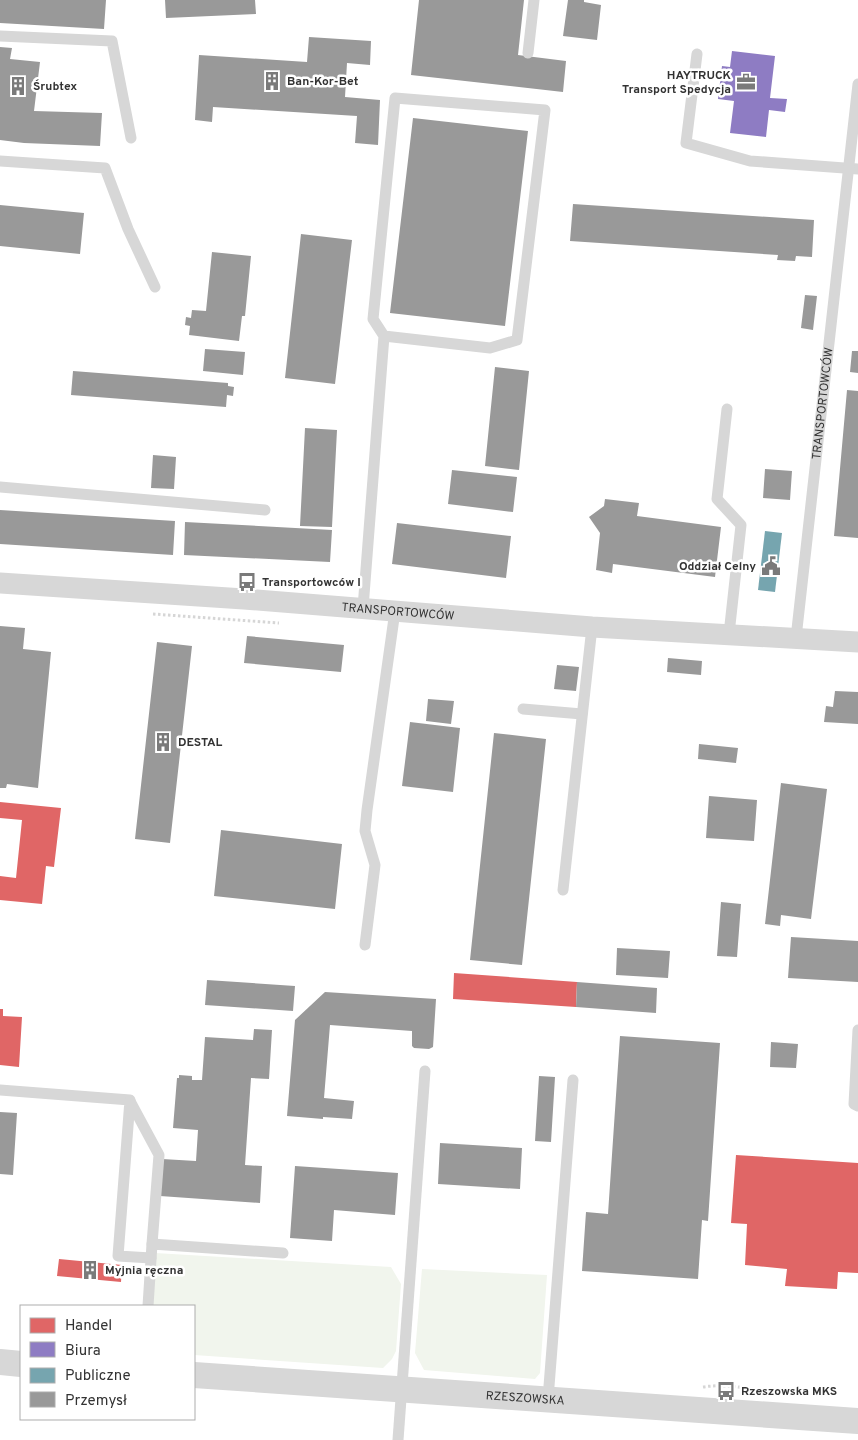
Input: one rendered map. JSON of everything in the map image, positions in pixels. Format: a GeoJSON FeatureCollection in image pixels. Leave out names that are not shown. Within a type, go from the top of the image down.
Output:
{"type":"FeatureCollection","features":[{"type":"Feature","properties":{"kind":"street","name":"TRANSPORTOWCÓW"},"geometry":{"type":"LineString","coordinates":[[0,584],[362,608],[592,627],[858,642]]}},
{"type":"Feature","properties":{"kind":"street"},"geometry":{"type":"LineString","coordinates":[[0,1362],[20,1364]]}},
{"type":"Feature","properties":{"kind":"street","name":"RZESZOWSKA"},"geometry":{"type":"LineString","coordinates":[[195,1375],[858,1421]]}},
{"type":"Feature","properties":{"kind":"lane"},"geometry":{"type":"LineString","coordinates":[[528,53],[534,0]]}},
{"type":"Feature","properties":{"kind":"lane"},"geometry":{"type":"LineString","coordinates":[[0,36],[112,42],[131,138]]}},
{"type":"Feature","properties":{"kind":"lane"},"geometry":{"type":"LineString","coordinates":[[697,54],[686,142],[750,161],[854,168]]}},
{"type":"Feature","properties":{"kind":"lane","name":"TRANSPORTOWCÓW"},"geometry":{"type":"LineString","coordinates":[[796,638],[854,168],[858,84]]}},
{"type":"Feature","properties":{"kind":"lane"},"geometry":{"type":"LineString","coordinates":[[362,608],[384,336],[373,319],[395,98],[545,110],[517,340],[490,348],[384,336]]}},
{"type":"Feature","properties":{"kind":"lane"},"geometry":{"type":"LineString","coordinates":[[0,161],[105,168],[128,229],[154,287]]}},
{"type":"Feature","properties":{"kind":"lane"},"geometry":{"type":"LineString","coordinates":[[727,409],[718,499],[741,525],[729,634]]}},
{"type":"Feature","properties":{"kind":"lane"},"geometry":{"type":"LineString","coordinates":[[0,487],[265,510]]}},
{"type":"Feature","properties":{"kind":"lane"},"geometry":{"type":"LineString","coordinates":[[365,945],[375,865],[365,830],[366,810],[395,611]]}},
{"type":"Feature","properties":{"kind":"lane"},"geometry":{"type":"LineString","coordinates":[[563,890],[592,627]]}},
{"type":"Feature","properties":{"kind":"lane"},"geometry":{"type":"LineString","coordinates":[[523,709],[582,714]]}},
{"type":"Feature","properties":{"kind":"lane"},"geometry":{"type":"LineString","coordinates":[[858,1030],[854,1104],[858,1106]]}},
{"type":"Feature","properties":{"kind":"lane"},"geometry":{"type":"LineString","coordinates":[[398,1440],[425,1071]]}},
{"type":"Feature","properties":{"kind":"lane"},"geometry":{"type":"LineString","coordinates":[[548,1399],[572,1080]]}},
{"type":"Feature","properties":{"kind":"lane"},"geometry":{"type":"LineString","coordinates":[[0,1090],[130,1100]]}},
{"type":"Feature","properties":{"kind":"lane"},"geometry":{"type":"LineString","coordinates":[[130,1100],[159,1155],[148,1305]]}},
{"type":"Feature","properties":{"kind":"lane"},"geometry":{"type":"LineString","coordinates":[[130,1100],[118,1256],[151,1258]]}},
{"type":"Feature","properties":{"kind":"lane"},"geometry":{"type":"LineString","coordinates":[[152,1244],[283,1253]]}},
{"type":"Feature","properties":{"kind":"shaded area"},"geometry":{"type":"Polygon","coordinates":[[[155,1253],[391,1267],[401,1284],[396,1351],[392,1359],[383,1368],[195,1355],[195,1305],[151,1305],[155,1253]]]}},
{"type":"Feature","properties":{"kind":"shaded area"},"geometry":{"type":"Polygon","coordinates":[[[422,1269],[547,1275],[540,1373],[535,1379],[424,1370],[415,1353],[422,1269]]]}},
{"type":"Feature","properties":{"kind":"building: Handel"},"geometry":{"type":"Polygon","coordinates":[[[0,802],[61,808],[54,867],[46,866],[42,904],[0,900],[0,876],[16,878],[22,820],[0,818],[0,802]]]}},
{"type":"Feature","properties":{"kind":"building: Handel"},"geometry":{"type":"Polygon","coordinates":[[[454,973],[577,982],[576,1007],[453,999],[454,973]]]}},
{"type":"Feature","properties":{"kind":"building: Handel"},"geometry":{"type":"Polygon","coordinates":[[[0,1009],[3,1009],[3,1016],[22,1017],[19,1067],[0,1065],[0,1009]]]}},
{"type":"Feature","properties":{"kind":"building: Handel"},"geometry":{"type":"Polygon","coordinates":[[[736,1155],[858,1163],[858,1273],[838,1272],[837,1289],[785,1286],[787,1269],[745,1265],[747,1224],[731,1223],[736,1155]]]}},
{"type":"Feature","properties":{"kind":"building: Handel","name":"Myjnia ręczna"},"geometry":{"type":"Polygon","coordinates":[[[59,1259],[122,1265],[121,1282],[57,1276],[59,1259]]]}},
{"type":"Feature","properties":{"kind":"building: Biura","name":"HAYTRUCK Transport Spedycja"},"geometry":{"type":"Polygon","coordinates":[[[732,51],[775,56],[770,98],[787,99],[785,112],[769,110],[766,137],[730,133],[734,101],[718,99],[722,66],[730,67],[732,51]]]}},
{"type":"Feature","properties":{"kind":"building: Publiczne"},"geometry":{"type":"Polygon","coordinates":[[[765,531],[782,533],[775,592],[758,590],[765,531]]]}},
{"type":"Feature","properties":{"kind":"building: Przemysł"},"geometry":{"type":"Polygon","coordinates":[[[0,0],[106,0],[104,29],[0,23],[0,0]]]}},
{"type":"Feature","properties":{"kind":"building: Przemysł"},"geometry":{"type":"Polygon","coordinates":[[[165,0],[255,0],[256,14],[166,18],[165,0]]]}},
{"type":"Feature","properties":{"kind":"building: Przemysł"},"geometry":{"type":"Polygon","coordinates":[[[419,0],[524,0],[518,55],[566,61],[563,92],[411,75],[419,0]]]}},
{"type":"Feature","properties":{"kind":"building: Przemysł"},"geometry":{"type":"Polygon","coordinates":[[[568,0],[584,0],[584,2],[601,5],[597,40],[563,36],[568,0]]]}},
{"type":"Feature","properties":{"kind":"building: Przemysł","name":"Ban-Kor-Bet"},"geometry":{"type":"Polygon","coordinates":[[[309,37],[371,41],[370,65],[347,63],[345,97],[380,100],[378,145],[355,143],[357,116],[213,107],[212,122],[195,120],[199,55],[307,62],[309,37]]]}},
{"type":"Feature","properties":{"kind":"building: Przemysł","name":"Śrubtex"},"geometry":{"type":"Polygon","coordinates":[[[0,47],[12,48],[10,59],[40,62],[34,111],[102,113],[100,146],[24,143],[0,140],[0,47]]]}},
{"type":"Feature","properties":{"kind":"building: Przemysł"},"geometry":{"type":"Polygon","coordinates":[[[413,118],[528,131],[505,326],[390,313],[413,118]]]}},
{"type":"Feature","properties":{"kind":"building: Przemysł"},"geometry":{"type":"Polygon","coordinates":[[[573,204],[814,220],[812,257],[796,256],[795,261],[777,260],[778,255],[570,241],[573,204]]]}},
{"type":"Feature","properties":{"kind":"building: Przemysł"},"geometry":{"type":"Polygon","coordinates":[[[0,205],[84,213],[80,254],[0,246],[0,205]]]}},
{"type":"Feature","properties":{"kind":"building: Przemysł"},"geometry":{"type":"Polygon","coordinates":[[[301,234],[352,240],[335,384],[285,378],[301,234]]]}},
{"type":"Feature","properties":{"kind":"building: Przemysł"},"geometry":{"type":"Polygon","coordinates":[[[212,252],[251,256],[245,316],[242,316],[239,341],[189,335],[190,326],[185,325],[186,317],[191,318],[192,310],[206,311],[212,252]]]}},
{"type":"Feature","properties":{"kind":"building: Przemysł"},"geometry":{"type":"Polygon","coordinates":[[[805,295],[817,296],[813,330],[801,328],[805,295]]]}},
{"type":"Feature","properties":{"kind":"building: Przemysł"},"geometry":{"type":"Polygon","coordinates":[[[205,349],[245,352],[243,375],[203,371],[205,349]]]}},
{"type":"Feature","properties":{"kind":"building: Przemysł"},"geometry":{"type":"Polygon","coordinates":[[[852,351],[858,351],[858,373],[850,372],[852,351]]]}},
{"type":"Feature","properties":{"kind":"building: Przemysł"},"geometry":{"type":"Polygon","coordinates":[[[495,367],[529,371],[519,470],[485,466],[495,367]]]}},
{"type":"Feature","properties":{"kind":"building: Przemysł"},"geometry":{"type":"Polygon","coordinates":[[[73,371],[228,383],[228,386],[234,387],[233,396],[227,395],[226,407],[71,395],[73,371]]]}},
{"type":"Feature","properties":{"kind":"building: Przemysł"},"geometry":{"type":"Polygon","coordinates":[[[847,390],[858,391],[858,538],[834,536],[847,390]]]}},
{"type":"Feature","properties":{"kind":"building: Przemysł"},"geometry":{"type":"Polygon","coordinates":[[[305,428],[337,430],[332,527],[300,526],[305,428]]]}},
{"type":"Feature","properties":{"kind":"building: Przemysł"},"geometry":{"type":"Polygon","coordinates":[[[153,455],[176,457],[174,489],[151,488],[153,455]]]}},
{"type":"Feature","properties":{"kind":"building: Przemysł"},"geometry":{"type":"Polygon","coordinates":[[[765,469],[792,471],[790,500],[763,498],[765,469]]]}},
{"type":"Feature","properties":{"kind":"building: Przemysł"},"geometry":{"type":"Polygon","coordinates":[[[452,470],[517,477],[513,512],[448,504],[452,470]]]}},
{"type":"Feature","properties":{"kind":"building: Przemysł"},"geometry":{"type":"Polygon","coordinates":[[[605,499],[639,503],[637,516],[721,527],[715,577],[613,564],[612,573],[596,570],[600,533],[589,517],[604,506],[605,499]]]}},
{"type":"Feature","properties":{"kind":"building: Przemysł"},"geometry":{"type":"Polygon","coordinates":[[[0,510],[175,521],[173,555],[0,544],[0,510]]]}},
{"type":"Feature","properties":{"kind":"building: Przemysł"},"geometry":{"type":"Polygon","coordinates":[[[185,522],[332,530],[330,562],[184,555],[185,522]]]}},
{"type":"Feature","properties":{"kind":"building: Przemysł"},"geometry":{"type":"Polygon","coordinates":[[[397,523],[511,536],[506,578],[392,564],[397,523]]]}},
{"type":"Feature","properties":{"kind":"building: Przemysł"},"geometry":{"type":"Polygon","coordinates":[[[0,626],[25,628],[23,649],[51,652],[38,788],[7,784],[6,788],[0,788],[0,626]]]}},
{"type":"Feature","properties":{"kind":"building: Przemysł"},"geometry":{"type":"Polygon","coordinates":[[[247,636],[344,645],[341,672],[244,663],[247,636]]]}},
{"type":"Feature","properties":{"kind":"building: Przemysł","name":"DESTAL"},"geometry":{"type":"Polygon","coordinates":[[[157,642],[192,646],[170,843],[135,839],[157,642]]]}},
{"type":"Feature","properties":{"kind":"building: Przemysł"},"geometry":{"type":"Polygon","coordinates":[[[668,658],[702,661],[701,675],[667,672],[668,658]]]}},
{"type":"Feature","properties":{"kind":"building: Przemysł"},"geometry":{"type":"Polygon","coordinates":[[[557,665],[579,667],[576,691],[554,689],[557,665]]]}},
{"type":"Feature","properties":{"kind":"building: Przemysł"},"geometry":{"type":"Polygon","coordinates":[[[835,691],[858,692],[858,724],[824,722],[826,706],[833,707],[835,691]]]}},
{"type":"Feature","properties":{"kind":"building: Przemysł"},"geometry":{"type":"Polygon","coordinates":[[[428,699],[454,701],[451,724],[426,721],[428,699]]]}},
{"type":"Feature","properties":{"kind":"building: Przemysł"},"geometry":{"type":"Polygon","coordinates":[[[410,722],[460,728],[453,792],[402,786],[410,722]]]}},
{"type":"Feature","properties":{"kind":"building: Przemysł"},"geometry":{"type":"Polygon","coordinates":[[[494,733],[546,739],[522,965],[470,960],[494,733]]]}},
{"type":"Feature","properties":{"kind":"building: Przemysł"},"geometry":{"type":"Polygon","coordinates":[[[699,744],[738,748],[736,763],[698,759],[699,744]]]}},
{"type":"Feature","properties":{"kind":"building: Przemysł"},"geometry":{"type":"Polygon","coordinates":[[[781,783],[827,789],[811,919],[781,915],[780,926],[765,924],[781,783]]]}},
{"type":"Feature","properties":{"kind":"building: Przemysł"},"geometry":{"type":"Polygon","coordinates":[[[709,796],[757,800],[754,841],[706,838],[709,796]]]}},
{"type":"Feature","properties":{"kind":"building: Przemysł"},"geometry":{"type":"Polygon","coordinates":[[[221,830],[342,844],[335,909],[214,896],[221,830]]]}},
{"type":"Feature","properties":{"kind":"building: Przemysł"},"geometry":{"type":"Polygon","coordinates":[[[721,902],[741,904],[737,957],[717,956],[721,902]]]}},
{"type":"Feature","properties":{"kind":"building: Przemysł"},"geometry":{"type":"Polygon","coordinates":[[[791,937],[858,941],[858,982],[788,978],[791,937]]]}},
{"type":"Feature","properties":{"kind":"building: Przemysł"},"geometry":{"type":"Polygon","coordinates":[[[617,948],[670,951],[668,978],[616,975],[617,948]]]}},
{"type":"Feature","properties":{"kind":"building: Przemysł"},"geometry":{"type":"Polygon","coordinates":[[[207,980],[295,986],[293,1011],[205,1005],[207,980]]]}},
{"type":"Feature","properties":{"kind":"building: Przemysł"},"geometry":{"type":"Polygon","coordinates":[[[577,982],[657,988],[656,1013],[576,1007],[577,982]]]}},
{"type":"Feature","properties":{"kind":"building: Przemysł"},"geometry":{"type":"Polygon","coordinates":[[[325,992],[436,999],[433,1047],[429,1049],[414,1048],[412,1046],[412,1031],[330,1025],[324,1098],[354,1101],[352,1119],[287,1116],[295,1020],[325,992]]]}},
{"type":"Feature","properties":{"kind":"building: Przemysł"},"geometry":{"type":"Polygon","coordinates":[[[254,1029],[272,1030],[269,1079],[251,1078],[245,1165],[262,1166],[260,1203],[160,1196],[162,1159],[196,1161],[198,1130],[173,1128],[177,1078],[179,1078],[179,1075],[192,1076],[192,1080],[202,1080],[205,1037],[253,1040],[254,1029]]]}},
{"type":"Feature","properties":{"kind":"building: Przemysł"},"geometry":{"type":"Polygon","coordinates":[[[620,1036],[720,1043],[708,1221],[702,1220],[698,1279],[582,1271],[586,1212],[608,1214],[620,1036]]]}},
{"type":"Feature","properties":{"kind":"building: Przemysł"},"geometry":{"type":"Polygon","coordinates":[[[771,1042],[798,1044],[796,1068],[770,1067],[771,1042]]]}},
{"type":"Feature","properties":{"kind":"building: Przemysł"},"geometry":{"type":"Polygon","coordinates":[[[539,1076],[555,1077],[551,1142],[535,1141],[539,1076]]]}},
{"type":"Feature","properties":{"kind":"building: Przemysł"},"geometry":{"type":"Polygon","coordinates":[[[0,1112],[17,1113],[13,1175],[0,1174],[0,1112]]]}},
{"type":"Feature","properties":{"kind":"building: Przemysł"},"geometry":{"type":"Polygon","coordinates":[[[440,1143],[522,1148],[520,1189],[438,1184],[440,1143]]]}},
{"type":"Feature","properties":{"kind":"building: Przemysł"},"geometry":{"type":"Polygon","coordinates":[[[295,1166],[398,1173],[395,1215],[334,1210],[332,1241],[290,1238],[295,1166]]]}},
{"type":"Feature","properties":{"kind":"place","name":"Ban-Kor-Bet"},"geometry":{"type":"Point","coordinates":[272,81]}},
{"type":"Feature","properties":{"kind":"place","name":"HAYTRUCK Transport Spedycja"},"geometry":{"type":"Point","coordinates":[746,82]}},
{"type":"Feature","properties":{"kind":"place","name":"Śrubtex"},"geometry":{"type":"Point","coordinates":[18,86]}},
{"type":"Feature","properties":{"kind":"place","name":"Oddział Celny"},"geometry":{"type":"Point","coordinates":[771,566]}},
{"type":"Feature","properties":{"kind":"place","name":"Transportowców I"},"geometry":{"type":"Point","coordinates":[247,582]}},
{"type":"Feature","properties":{"kind":"place","name":"DESTAL"},"geometry":{"type":"Point","coordinates":[163,742]}},
{"type":"Feature","properties":{"kind":"place","name":"Myjnia ręczna"},"geometry":{"type":"Point","coordinates":[90,1270]}},
{"type":"Feature","properties":{"kind":"place","name":"Rzeszowska MKS"},"geometry":{"type":"Point","coordinates":[726,1391]}}]}
